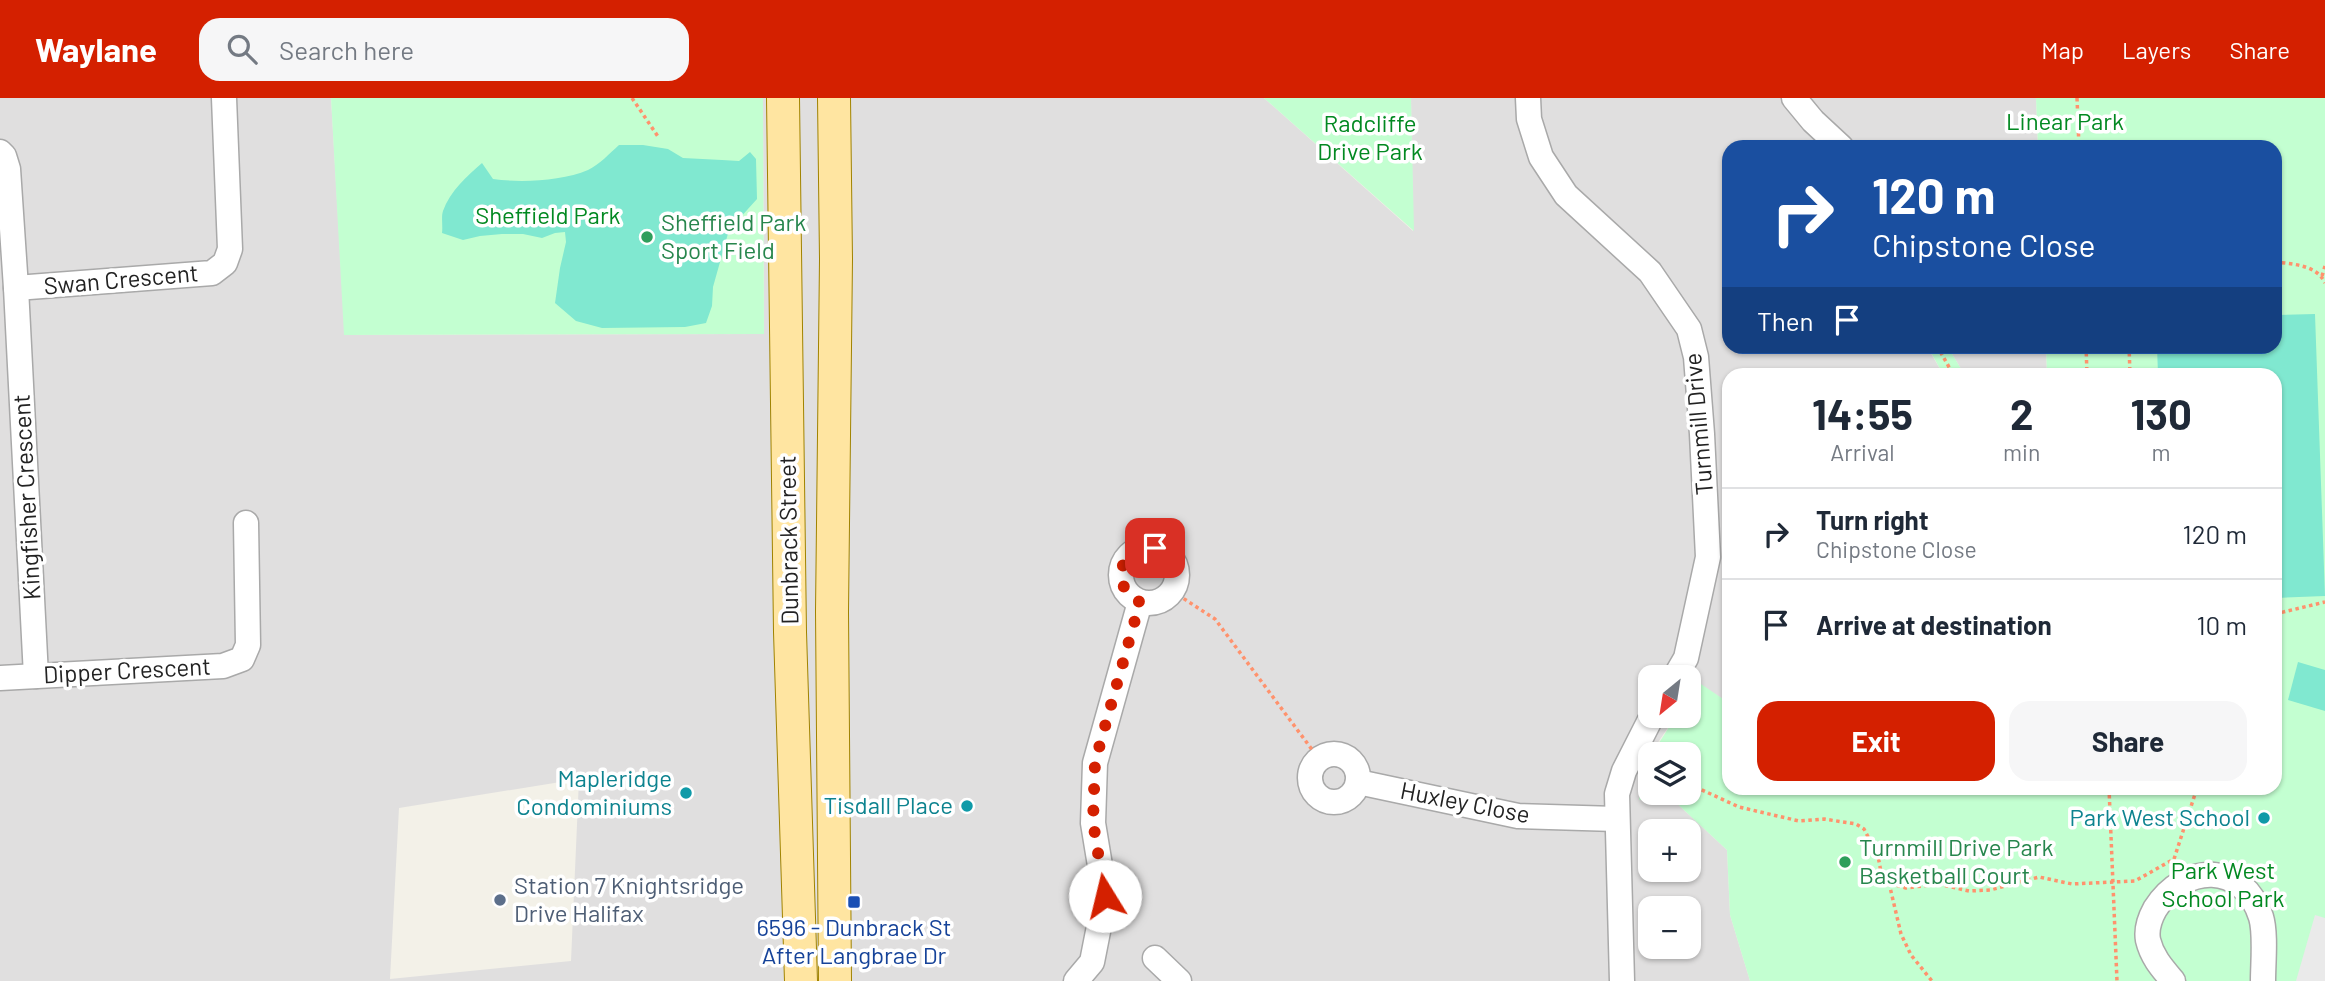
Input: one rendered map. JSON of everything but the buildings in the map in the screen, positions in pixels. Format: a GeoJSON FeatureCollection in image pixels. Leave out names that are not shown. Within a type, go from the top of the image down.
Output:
{"type":"FeatureCollection","features":[{"type":"Feature","properties":{"kind":"main road","name":"Dunbrack Street"},"geometry":{"type":"LineString","coordinates":[[783,98],[790,632],[801,981]]}},
{"type":"Feature","properties":{"kind":"main road","name":"Dunbrack Street"},"geometry":{"type":"LineString","coordinates":[[834,98],[836,272],[832,612],[835,981]]}},
{"type":"Feature","properties":{"kind":"street","name":"Swan Crescent"},"geometry":{"type":"LineString","coordinates":[[16,288],[212,273],[225,263],[230,249],[224,98]]}},
{"type":"Feature","properties":{"kind":"street","name":"Turnmill Drive"},"geometry":{"type":"LineString","coordinates":[[1528,98],[1529,118],[1541,157],[1566,195],[1650,272],[1689,329],[1696,357],[1719,556],[1682,665]]}},
{"type":"Feature","properties":{"kind":"street"},"geometry":{"type":"LineString","coordinates":[[1794,98],[1833,140]]}},
{"type":"Feature","properties":{"kind":"street","name":"Kingfisher Crescent"},"geometry":{"type":"LineString","coordinates":[[0,152],[8,169],[36,677]]}},
{"type":"Feature","properties":{"kind":"street","name":"Dipper Crescent"},"geometry":{"type":"LineString","coordinates":[[0,678],[223,666],[242,659],[248,645],[246,523]]}},
{"type":"Feature","properties":{"kind":"street"},"geometry":{"type":"LineString","coordinates":[[1155,548],[1169,556],[1177,573],[1172,592],[1158,602],[1140,602],[1126,592],[1121,576],[1125,560],[1138,549],[1155,548]]}},
{"type":"Feature","properties":{"kind":"street"},"geometry":{"type":"LineString","coordinates":[[1076,981],[1092,962],[1105,896],[1093,822],[1095,762],[1140,602]]}},
{"type":"Feature","properties":{"kind":"street"},"geometry":{"type":"LineString","coordinates":[[1622,981],[1617,794],[1623,771],[1646,728]]}},
{"type":"Feature","properties":{"kind":"street"},"geometry":{"type":"LineString","coordinates":[[1334,754],[1342,755],[1355,766],[1358,782],[1351,796],[1329,802],[1315,794],[1309,780],[1310,772],[1319,759],[1334,754]]}},
{"type":"Feature","properties":{"kind":"street","name":"Huxley Close"},"geometry":{"type":"LineString","coordinates":[[1358,782],[1518,816],[1616,819]]}},
{"type":"Feature","properties":{"kind":"street"},"geometry":{"type":"LineString","coordinates":[[2172,981],[2156,960],[2148,939],[2150,917],[2170,890],[2192,876],[2223,875],[2249,892],[2262,918],[2263,981]]}},
{"type":"Feature","properties":{"kind":"street"},"geometry":{"type":"LineString","coordinates":[[1155,958],[1179,981]]}},
{"type":"Feature","properties":{"kind":"path"},"geometry":{"type":"LineString","coordinates":[[632,98],[659,138]]}},
{"type":"Feature","properties":{"kind":"path"},"geometry":{"type":"LineString","coordinates":[[2077,98],[2079,140]]}},
{"type":"Feature","properties":{"kind":"path"},"geometry":{"type":"LineString","coordinates":[[2282,263],[2310,268],[2322,276],[2325,283]]}},
{"type":"Feature","properties":{"kind":"path"},"geometry":{"type":"LineString","coordinates":[[2322,276],[2325,266]]}},
{"type":"Feature","properties":{"kind":"path"},"geometry":{"type":"LineString","coordinates":[[1172,592],[1215,619],[1319,759]]}},
{"type":"Feature","properties":{"kind":"path"},"geometry":{"type":"LineString","coordinates":[[2282,612],[2322,603],[2325,607]]}},
{"type":"Feature","properties":{"kind":"path"},"geometry":{"type":"LineString","coordinates":[[1701,790],[1739,807],[1799,821],[1824,819],[1856,824],[1864,830],[1878,856],[1881,872],[1889,883],[1901,934],[1911,955],[1932,981]]}},
{"type":"Feature","properties":{"kind":"path"},"geometry":{"type":"LineString","coordinates":[[2109,795],[2117,981]]}},
{"type":"Feature","properties":{"kind":"path"},"geometry":{"type":"LineString","coordinates":[[2180,883],[2174,859],[2195,795]]}},
{"type":"Feature","properties":{"kind":"path"},"geometry":{"type":"LineString","coordinates":[[1889,883],[1906,888],[1938,884],[1969,891],[1990,890],[2039,877],[2072,884],[2135,881],[2174,859]]}},
{"type":"Feature","properties":{"kind":"shaded area"},"geometry":{"type":"Polygon","coordinates":[[[0,98],[331,98],[345,335],[764,334],[763,98],[1264,98],[1413,231],[1411,98],[2036,98],[2038,140],[1722,140],[1722,354],[1931,354],[1940,368],[1722,368],[1722,698],[1701,685],[1701,665],[1638,665],[1638,728],[1668,728],[1658,742],[1638,742],[1638,805],[1679,805],[1694,819],[1638,819],[1638,882],[1701,882],[1701,826],[1727,850],[1730,915],[1750,981],[0,981],[0,98]],[[579,779],[399,808],[390,979],[571,961],[579,779]]]}},
{"type":"Feature","properties":{"kind":"shaded area"},"geometry":{"type":"Polygon","coordinates":[[[1952,354],[2046,354],[2047,368],[1960,368],[1952,354]]]}},
{"type":"Feature","properties":{"kind":"shaded area"},"geometry":{"type":"Polygon","coordinates":[[[2315,915],[2325,918],[2325,981],[2296,981],[2315,915]]]}},
{"type":"Feature","properties":{"kind":"green space","name":"Sheffield Park"},"geometry":{"type":"Polygon","coordinates":[[[331,98],[763,98],[764,334],[344,335],[331,98]]]}},
{"type":"Feature","properties":{"kind":"green space","name":"Radcliffe Drive Park"},"geometry":{"type":"Polygon","coordinates":[[[1264,98],[1411,98],[1414,231],[1264,98]]]}},
{"type":"Feature","properties":{"kind":"green space"},"geometry":{"type":"Polygon","coordinates":[[[2036,98],[2325,98],[2325,981],[1750,981],[1730,915],[1727,850],[1701,826],[1701,819],[1694,819],[1679,805],[1701,805],[1701,742],[1660,742],[1668,728],[1701,728],[1701,684],[1722,698],[1722,795],[2282,795],[2282,368],[2047,368],[2046,354],[2282,354],[2282,140],[2038,140],[2036,98]]]}},
{"type":"Feature","properties":{"kind":"green space","name":"Sheffield Park Sport Field"},"geometry":{"type":"Polygon","coordinates":[[[619,145],[668,149],[683,158],[739,161],[750,152],[756,159],[757,199],[729,230],[706,323],[685,327],[602,328],[576,321],[555,303],[566,242],[565,232],[542,238],[502,234],[463,240],[442,233],[442,213],[454,190],[482,163],[493,179],[554,179],[588,170],[619,145]]]}},
{"type":"Feature","properties":{"kind":"green space"},"geometry":{"type":"Polygon","coordinates":[[[2315,314],[2325,596],[2282,598],[2282,368],[2158,368],[2157,354],[2282,354],[2282,315],[2315,314]]]}},
{"type":"Feature","properties":{"kind":"green space"},"geometry":{"type":"Polygon","coordinates":[[[1932,354],[1952,354],[1960,368],[1940,368],[1932,354]]]}},
{"type":"Feature","properties":{"kind":"green space"},"geometry":{"type":"Polygon","coordinates":[[[2298,662],[2325,670],[2325,711],[2288,700],[2298,662]]]}},
{"type":"Feature","properties":{"kind":"place","name":"Sheffield Park Sport Field"},"geometry":{"type":"Point","coordinates":[647,237]}},
{"type":"Feature","properties":{"kind":"place","name":"Mapleridge Condominiums"},"geometry":{"type":"Point","coordinates":[686,793]}},
{"type":"Feature","properties":{"kind":"place","name":"Tisdall Place"},"geometry":{"type":"Point","coordinates":[967,806]}},
{"type":"Feature","properties":{"kind":"place","name":"Park West School"},"geometry":{"type":"Point","coordinates":[2264,818]}},
{"type":"Feature","properties":{"kind":"place","name":"Turnmill Drive Park Basketball Court"},"geometry":{"type":"Point","coordinates":[1845,862]}},
{"type":"Feature","properties":{"kind":"place","name":"Station 7 Knightsridge Drive Halifax"},"geometry":{"type":"Point","coordinates":[500,900]}},
{"type":"Feature","properties":{"kind":"place","name":"6596 - Dunbrack St After Langbrae Dr"},"geometry":{"type":"Point","coordinates":[854,902]}},
{"type":"Feature","properties":{"kind":"route"},"geometry":{"type":"LineString","coordinates":[[1105,896],[1093,822],[1095,762],[1140,602],[1126,592],[1122,584],[1122,568],[1125,560],[1138,549],[1155,548]]}},
{"type":"Feature","properties":{"kind":"park label","name":"Linear Park"},"geometry":{"type":"Point","coordinates":[2065,122]}},
{"type":"Feature","properties":{"kind":"park label","name":"Park West School Park"},"geometry":{"type":"Point","coordinates":[2223,885]}}]}
